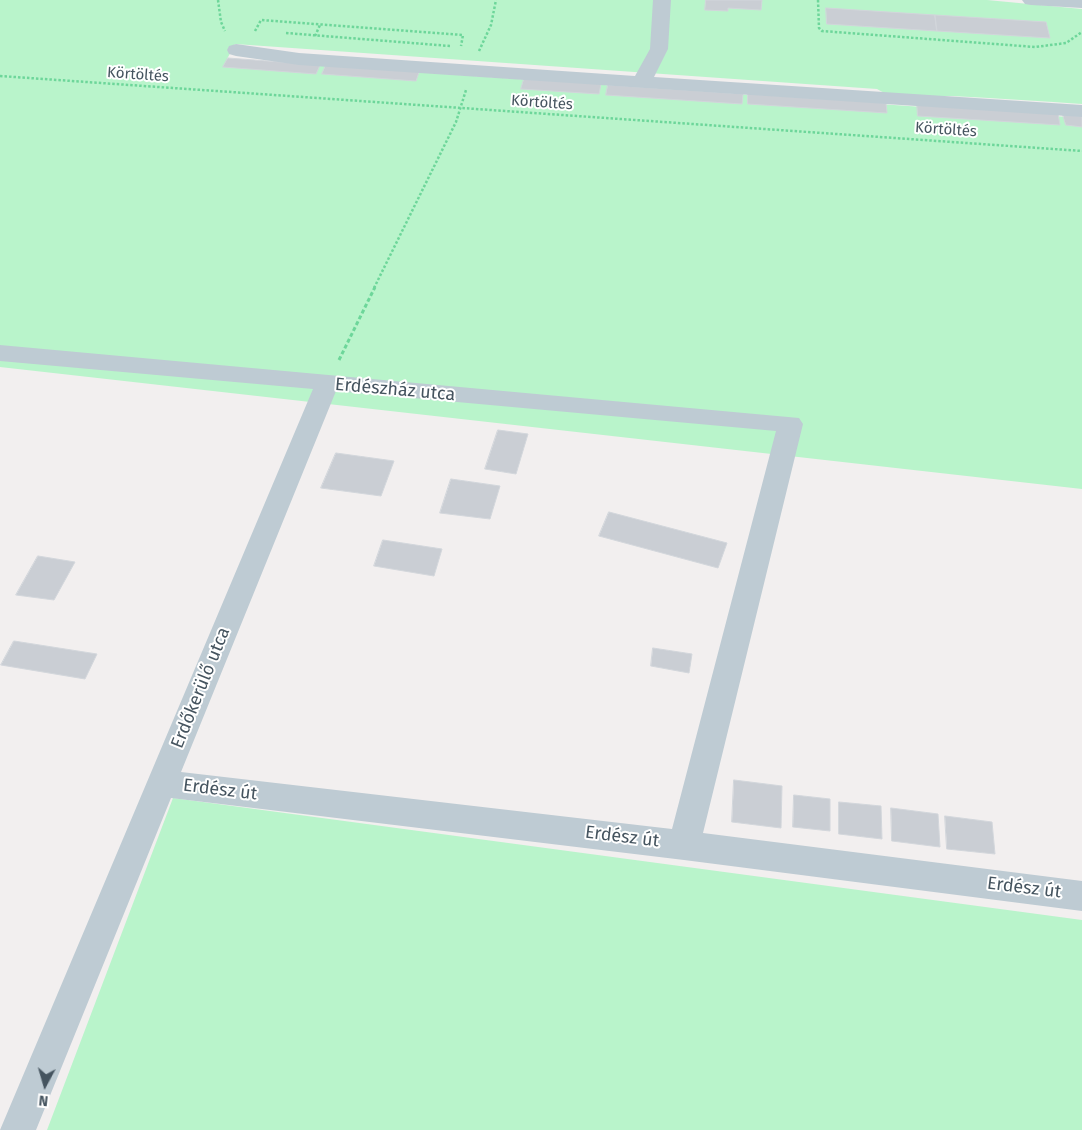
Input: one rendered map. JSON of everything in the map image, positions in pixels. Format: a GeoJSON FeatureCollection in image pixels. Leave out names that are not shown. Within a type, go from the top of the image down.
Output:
{"type":"FeatureCollection","features":[{"type":"Feature","properties":{"kind":"street"},"geometry":{"type":"LineString","coordinates":[[642,80],[660,49],[662,0]]}},
{"type":"Feature","properties":{"kind":"street"},"geometry":{"type":"LineString","coordinates":[[1031,0],[1082,3]]}},
{"type":"Feature","properties":{"kind":"street"},"geometry":{"type":"LineString","coordinates":[[236,50],[299,59],[1082,110]]}},
{"type":"Feature","properties":{"kind":"street","name":"Erdészház utca"},"geometry":{"type":"LineString","coordinates":[[0,353],[327,384],[790,424],[684,844]]}},
{"type":"Feature","properties":{"kind":"street","name":"Erdőkerülő utca"},"geometry":{"type":"LineString","coordinates":[[16,1130],[327,384]]}},
{"type":"Feature","properties":{"kind":"street","name":"Erdész út"},"geometry":{"type":"LineString","coordinates":[[162,783],[684,844],[1082,896]]}},
{"type":"Feature","properties":{"kind":"path"},"geometry":{"type":"LineString","coordinates":[[218,0],[221,22],[236,50]]}},
{"type":"Feature","properties":{"kind":"path"},"geometry":{"type":"LineString","coordinates":[[472,71],[479,48],[491,25],[496,0]]}},
{"type":"Feature","properties":{"kind":"path"},"geometry":{"type":"LineString","coordinates":[[818,0],[818,28],[822,31],[1035,46],[1059,45],[1073,41],[1082,32]]}},
{"type":"Feature","properties":{"kind":"path"},"geometry":{"type":"LineString","coordinates":[[263,32],[255,31],[261,20],[463,35],[461,46],[469,47]]}},
{"type":"Feature","properties":{"kind":"path"},"geometry":{"type":"LineString","coordinates":[[315,36],[320,25]]}},
{"type":"Feature","properties":{"kind":"path"},"geometry":{"type":"LineString","coordinates":[[280,33],[451,46]]}},
{"type":"Feature","properties":{"kind":"path","name":"Körtöltés"},"geometry":{"type":"LineString","coordinates":[[0,76],[1082,151]]}},
{"type":"Feature","properties":{"kind":"path"},"geometry":{"type":"LineString","coordinates":[[327,384],[378,284],[464,101]]}},
{"type":"Feature","properties":{"kind":"green space"},"geometry":{"type":"Polygon","coordinates":[[[0,0],[987,0],[1082,9],[1082,104],[952,96],[904,97],[894,96],[877,89],[235,44],[227,59],[1082,118],[1082,489],[0,367],[0,0]]]}},
{"type":"Feature","properties":{"kind":"green space"},"geometry":{"type":"Polygon","coordinates":[[[173,798],[1082,920],[1082,1130],[47,1130],[173,798]]]}},
{"type":"Feature","properties":{"kind":"building"},"geometry":{"type":"Polygon","coordinates":[[[706,0],[762,0],[761,10],[728,8],[728,11],[705,10],[706,0]]]}},
{"type":"Feature","properties":{"kind":"building"},"geometry":{"type":"Polygon","coordinates":[[[826,8],[935,15],[937,31],[827,24],[826,8]]]}},
{"type":"Feature","properties":{"kind":"building"},"geometry":{"type":"Polygon","coordinates":[[[935,15],[1046,22],[1050,38],[937,31],[935,15]]]}},
{"type":"Feature","properties":{"kind":"building"},"geometry":{"type":"Polygon","coordinates":[[[228,58],[320,65],[316,74],[223,67],[228,58]]]}},
{"type":"Feature","properties":{"kind":"building"},"geometry":{"type":"Polygon","coordinates":[[[326,65],[419,72],[416,81],[322,74],[326,65]]]}},
{"type":"Feature","properties":{"kind":"building"},"geometry":{"type":"Polygon","coordinates":[[[524,79],[601,84],[599,94],[521,89],[524,79]]]}},
{"type":"Feature","properties":{"kind":"building"},"geometry":{"type":"Polygon","coordinates":[[[608,85],[743,94],[742,104],[606,95],[608,85]]]}},
{"type":"Feature","properties":{"kind":"building"},"geometry":{"type":"Polygon","coordinates":[[[748,94],[886,103],[887,113],[748,104],[748,94]]]}},
{"type":"Feature","properties":{"kind":"building"},"geometry":{"type":"Polygon","coordinates":[[[917,105],[1058,114],[1060,125],[918,116],[917,105]]]}},
{"type":"Feature","properties":{"kind":"building"},"geometry":{"type":"Polygon","coordinates":[[[1063,115],[1082,116],[1082,127],[1066,125],[1063,115]]]}},
{"type":"Feature","properties":{"kind":"building"},"geometry":{"type":"Polygon","coordinates":[[[498,430],[528,434],[516,474],[485,469],[498,430]]]}},
{"type":"Feature","properties":{"kind":"building"},"geometry":{"type":"Polygon","coordinates":[[[336,453],[394,461],[381,496],[321,488],[336,453]]]}},
{"type":"Feature","properties":{"kind":"building"},"geometry":{"type":"Polygon","coordinates":[[[451,479],[500,486],[490,519],[440,513],[451,479]]]}},
{"type":"Feature","properties":{"kind":"building"},"geometry":{"type":"Polygon","coordinates":[[[609,512],[727,543],[718,568],[599,536],[609,512]]]}},
{"type":"Feature","properties":{"kind":"building"},"geometry":{"type":"Polygon","coordinates":[[[383,540],[442,549],[434,576],[374,566],[383,540]]]}},
{"type":"Feature","properties":{"kind":"building"},"geometry":{"type":"Polygon","coordinates":[[[38,556],[75,562],[54,600],[16,595],[38,556]]]}},
{"type":"Feature","properties":{"kind":"building"},"geometry":{"type":"Polygon","coordinates":[[[14,641],[97,654],[85,679],[1,665],[14,641]]]}},
{"type":"Feature","properties":{"kind":"building"},"geometry":{"type":"Polygon","coordinates":[[[653,648],[692,654],[689,673],[651,666],[653,648]]]}},
{"type":"Feature","properties":{"kind":"building"},"geometry":{"type":"Polygon","coordinates":[[[734,780],[782,786],[781,828],[732,822],[734,780]]]}},
{"type":"Feature","properties":{"kind":"building"},"geometry":{"type":"Polygon","coordinates":[[[794,795],[830,799],[830,831],[793,827],[794,795]]]}},
{"type":"Feature","properties":{"kind":"building"},"geometry":{"type":"Polygon","coordinates":[[[839,802],[881,806],[882,839],[839,834],[839,802]]]}},
{"type":"Feature","properties":{"kind":"building"},"geometry":{"type":"Polygon","coordinates":[[[891,808],[938,814],[940,847],[892,841],[891,808]]]}},
{"type":"Feature","properties":{"kind":"building"},"geometry":{"type":"Polygon","coordinates":[[[945,816],[992,822],[995,854],[947,849],[945,816]]]}}]}
